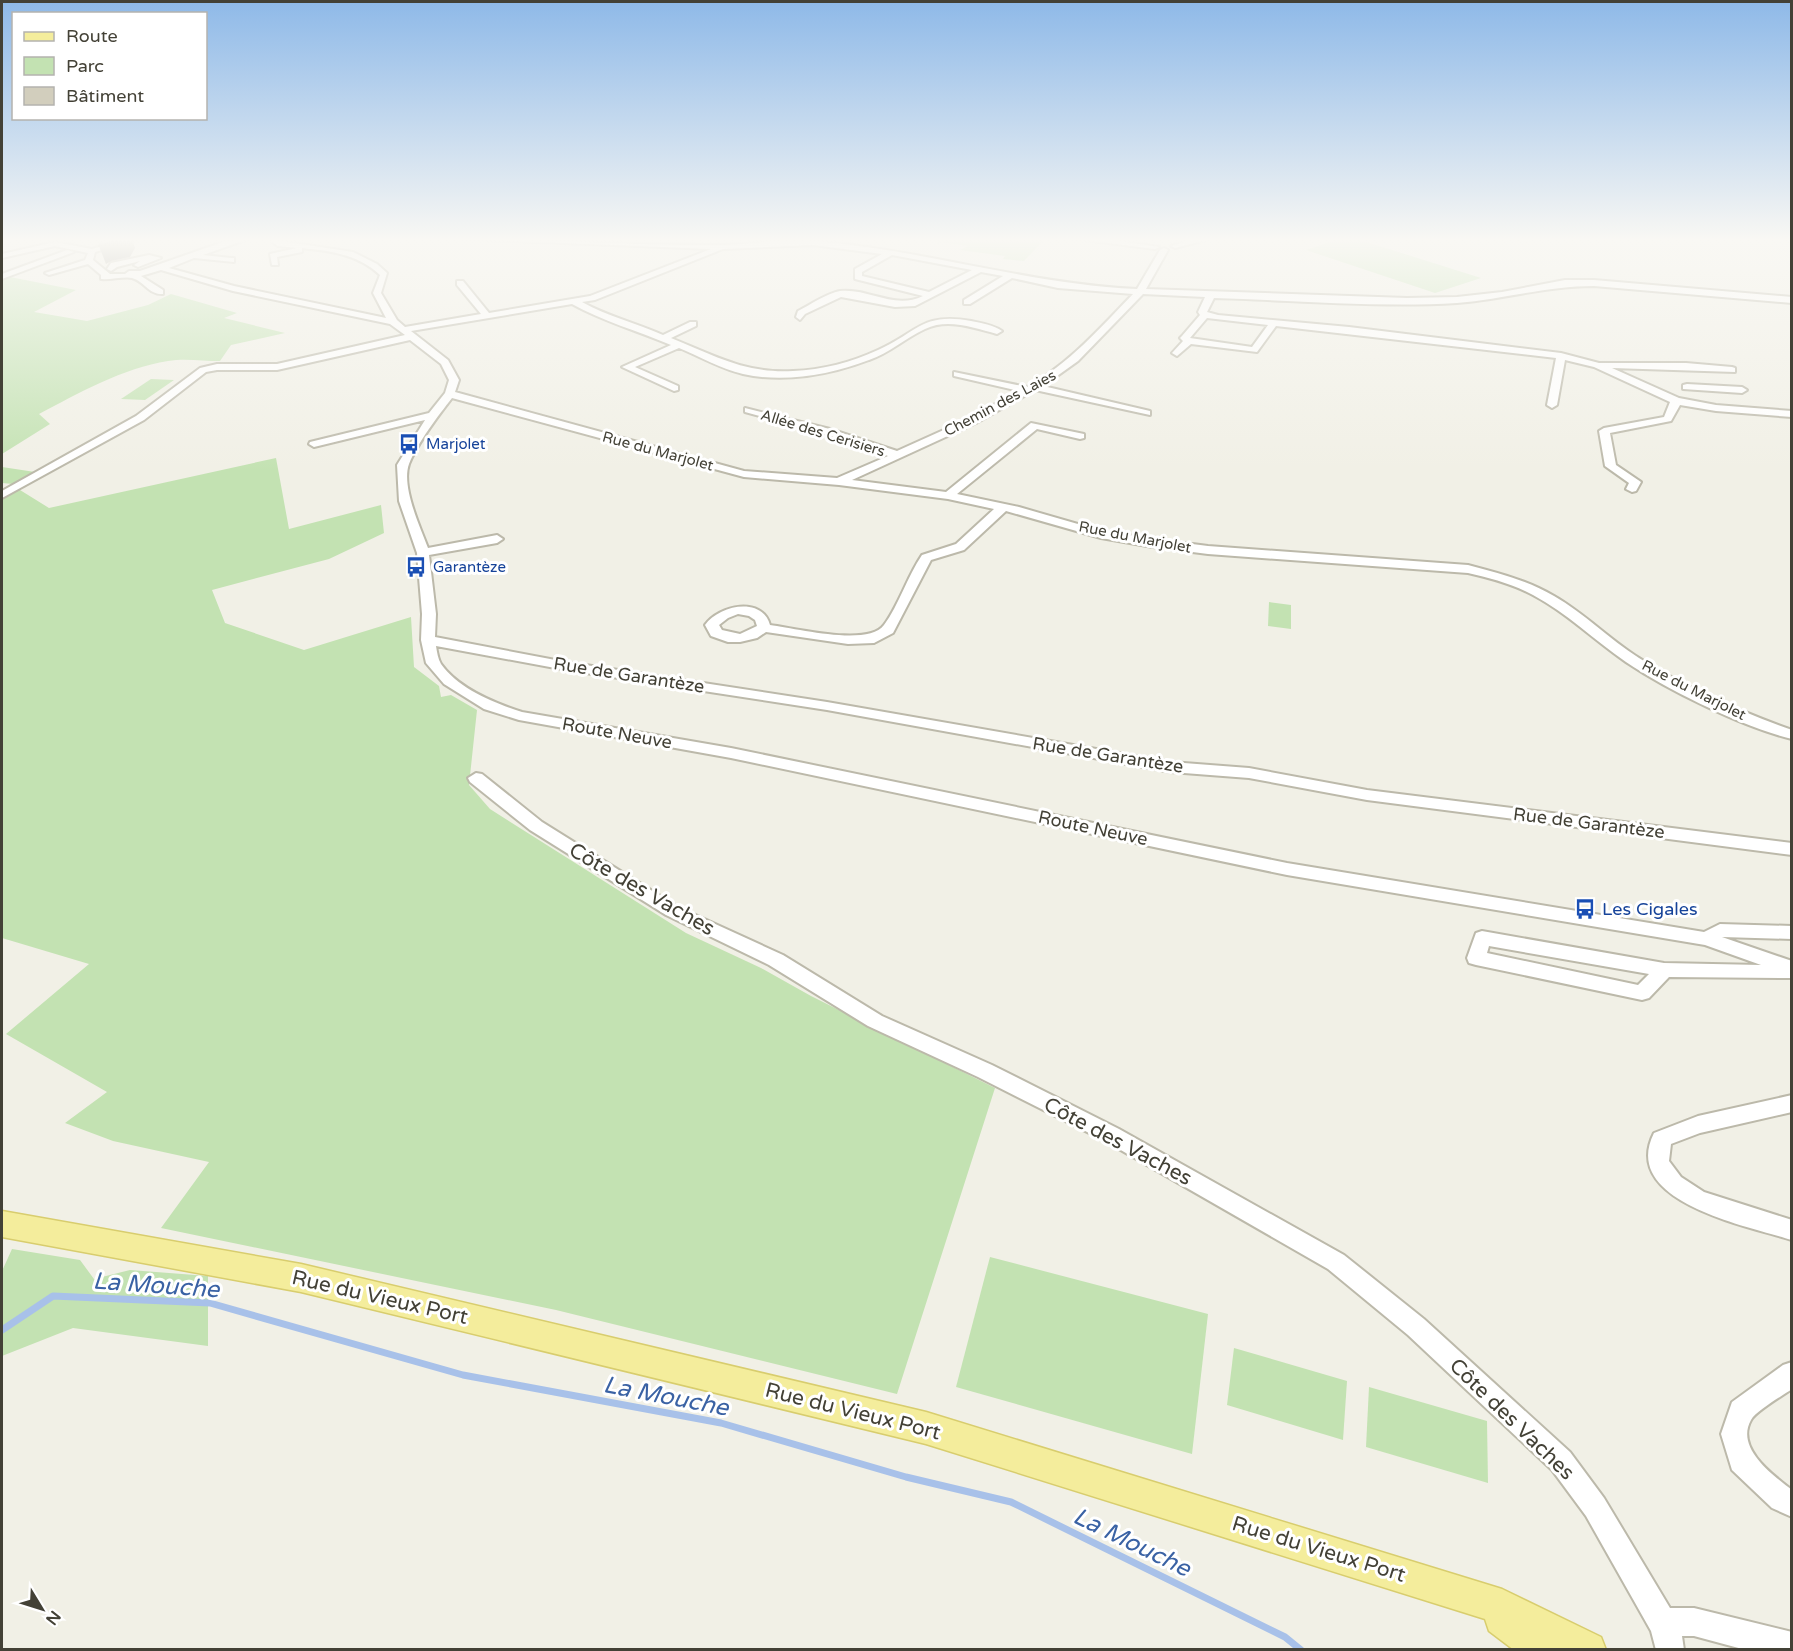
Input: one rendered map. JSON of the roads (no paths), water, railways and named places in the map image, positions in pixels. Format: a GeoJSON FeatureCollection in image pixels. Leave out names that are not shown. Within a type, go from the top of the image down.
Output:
{"type":"FeatureCollection","features":[{"type":"Feature","properties":{"kind":"main road","name":"Rue du Vieux Port"},"geometry":{"type":"LineString","coordinates":[[2,1224],[301,1278],[926,1428],[1406,1576],[1480,1602]]}},
{"type":"Feature","properties":{"kind":"main road"},"geometry":{"type":"LineString","coordinates":[[1480,1602],[1545,1650]]}},
{"type":"Feature","properties":{"kind":"main road"},"geometry":{"type":"LineString","coordinates":[[1480,1602],[1502,1607],[1588,1650]]}},
{"type":"Feature","properties":{"kind":"street"},"geometry":{"type":"LineString","coordinates":[[362,316],[398,325]]}},
{"type":"Feature","properties":{"kind":"street"},"geometry":{"type":"LineString","coordinates":[[392,316],[398,325],[445,362],[454,380],[450,394]]}},
{"type":"Feature","properties":{"kind":"street"},"geometry":{"type":"LineString","coordinates":[[2,495],[140,418],[158,402],[203,370],[217,367],[276,367],[398,325],[477,316]]}},
{"type":"Feature","properties":{"kind":"street"},"geometry":{"type":"LineString","coordinates":[[602,316],[622,321],[743,371],[762,375],[829,368],[857,361],[883,351],[917,329],[937,322],[957,322],[997,331]]}},
{"type":"Feature","properties":{"kind":"street","name":"Chemin des Laies"},"geometry":{"type":"LineString","coordinates":[[839,482],[972,421],[1052,377],[1075,359],[1117,316]]}},
{"type":"Feature","properties":{"kind":"street"},"geometry":{"type":"LineString","coordinates":[[1204,316],[1185,339],[1254,350],[1274,323]]}},
{"type":"Feature","properties":{"kind":"street"},"geometry":{"type":"LineString","coordinates":[[1214,316],[1562,356],[1597,365],[1676,400],[1716,408],[1791,414]]}},
{"type":"Feature","properties":{"kind":"street"},"geometry":{"type":"LineString","coordinates":[[663,338],[693,324]]}},
{"type":"Feature","properties":{"kind":"street"},"geometry":{"type":"LineString","coordinates":[[1177,353],[1189,341]]}},
{"type":"Feature","properties":{"kind":"street"},"geometry":{"type":"LineString","coordinates":[[674,388],[627,367],[680,344]]}},
{"type":"Feature","properties":{"kind":"street"},"geometry":{"type":"LineString","coordinates":[[1552,405],[1562,356]]}},
{"type":"Feature","properties":{"kind":"street"},"geometry":{"type":"LineString","coordinates":[[1597,365],[1686,366],[1732,370]]}},
{"type":"Feature","properties":{"kind":"street"},"geometry":{"type":"LineString","coordinates":[[1686,366],[1686,372],[1699,388]]}},
{"type":"Feature","properties":{"kind":"street"},"geometry":{"type":"LineString","coordinates":[[957,374],[1146,413]]}},
{"type":"Feature","properties":{"kind":"street"},"geometry":{"type":"LineString","coordinates":[[1687,387],[1742,390]]}},
{"type":"Feature","properties":{"kind":"street","name":"Route Neuve"},"geometry":{"type":"LineString","coordinates":[[450,394],[433,415],[404,465],[405,501],[423,553],[429,614],[428,640],[433,663],[449,681],[479,702],[519,716],[731,753],[1287,869],[1707,939],[1791,970]]}},
{"type":"Feature","properties":{"kind":"street","name":"Rue du Marjolet"},"geometry":{"type":"LineString","coordinates":[[450,394],[738,473],[839,482],[948,496],[1003,507],[1101,534],[1153,543],[1208,550],[1468,569],[1507,579],[1537,591],[1564,608],[1633,660],[1672,683],[1791,735]]}},
{"type":"Feature","properties":{"kind":"street"},"geometry":{"type":"LineString","coordinates":[[1632,489],[1635,482],[1611,466],[1605,431],[1667,418],[1676,400]]}},
{"type":"Feature","properties":{"kind":"street","name":"Allée des Cerisiers"},"geometry":{"type":"LineString","coordinates":[[749,410],[826,431],[897,456]]}},
{"type":"Feature","properties":{"kind":"street"},"geometry":{"type":"LineString","coordinates":[[314,444],[433,415]]}},
{"type":"Feature","properties":{"kind":"street"},"geometry":{"type":"LineString","coordinates":[[948,496],[1035,425],[1080,435]]}},
{"type":"Feature","properties":{"kind":"street"},"geometry":{"type":"LineString","coordinates":[[763,628],[848,640],[869,640],[888,630],[926,558],[960,547],[1003,507]]}},
{"type":"Feature","properties":{"kind":"street"},"geometry":{"type":"LineString","coordinates":[[423,553],[497,539]]}},
{"type":"Feature","properties":{"kind":"street","name":"Rue de Garantèze"},"geometry":{"type":"LineString","coordinates":[[428,640],[566,666],[827,706],[1172,767],[1249,773],[1367,795],[1791,849]]}},
{"type":"Feature","properties":{"kind":"street","name":"Côte des Vaches"},"geometry":{"type":"LineString","coordinates":[[476,778],[536,826],[672,911],[776,960],[875,1022],[985,1071],[1112,1135],[1336,1262],[1416,1328],[1561,1461],[1595,1507],[1662,1622],[1670,1642],[1670,1650]]}},
{"type":"Feature","properties":{"kind":"street"},"geometry":{"type":"LineString","coordinates":[[1707,939],[1720,930],[1791,933]]}},
{"type":"Feature","properties":{"kind":"street"},"geometry":{"type":"LineString","coordinates":[[1664,970],[1642,993],[1476,958],[1482,938],[1664,970],[1791,970]]}},
{"type":"Feature","properties":{"kind":"street"},"geometry":{"type":"LineString","coordinates":[[1791,1103],[1698,1125],[1661,1139],[1658,1163],[1673,1184],[1697,1200],[1791,1230]]}},
{"type":"Feature","properties":{"kind":"street"},"geometry":{"type":"LineString","coordinates":[[1791,1374],[1741,1411],[1734,1434],[1741,1461],[1780,1499],[1791,1504]]}},
{"type":"Feature","properties":{"kind":"street"},"geometry":{"type":"LineString","coordinates":[[1662,1622],[1694,1622],[1791,1647]]}},
{"type":"Feature","properties":{"kind":"waterway","name":"La Mouche"},"geometry":{"type":"LineString","coordinates":[[2,1330],[53,1296],[210,1303],[463,1375],[721,1423],[906,1477],[1011,1502],[1285,1637],[1301,1650]]}},
{"type":"Feature","properties":{"kind":"place","name":"Marjolet"},"geometry":{"type":"Point","coordinates":[409,444]}},
{"type":"Feature","properties":{"kind":"place","name":"Garantèze"},"geometry":{"type":"Point","coordinates":[416,567]}},
{"type":"Feature","properties":{"kind":"place","name":"Les Cigales"},"geometry":{"type":"Point","coordinates":[1585,909]}}]}
